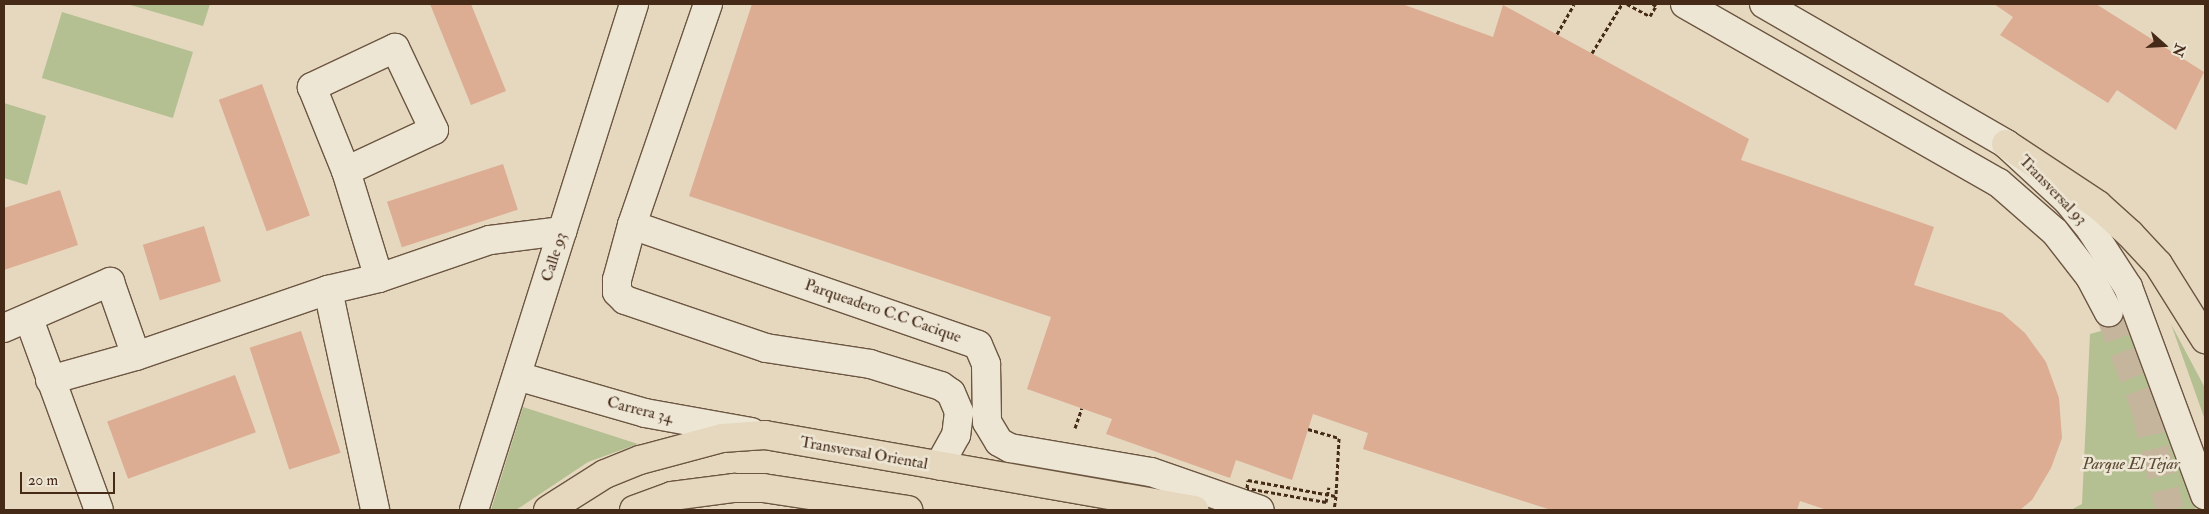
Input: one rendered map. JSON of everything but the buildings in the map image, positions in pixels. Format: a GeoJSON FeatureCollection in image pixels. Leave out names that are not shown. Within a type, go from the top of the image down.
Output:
{"type":"FeatureCollection","features":[{"type":"Feature","properties":{"kind":"main road"},"geometry":{"type":"LineString","coordinates":[[2006,144],[2098,205],[2130,234],[2158,264],[2205,339]]}},
{"type":"Feature","properties":{"kind":"main road","name":"Transversal Oriental"},"geometry":{"type":"LineString","coordinates":[[548,510],[605,474],[640,460],[722,438],[765,435],[1194,510]]}},
{"type":"Feature","properties":{"kind":"main road"},"geometry":{"type":"LineString","coordinates":[[634,510],[672,496],[734,488],[763,488],[908,510]]}},
{"type":"Feature","properties":{"kind":"street","name":"Calle 93"},"geometry":{"type":"LineString","coordinates":[[474,510],[634,4]]}},
{"type":"Feature","properties":{"kind":"street"},"geometry":{"type":"LineString","coordinates":[[708,4],[632,225],[617,280],[617,292],[625,300],[766,348],[870,364],[951,393],[956,401],[958,421],[950,451],[939,466]]}},
{"type":"Feature","properties":{"kind":"street","name":"Transversal 93"},"geometry":{"type":"LineString","coordinates":[[1685,4],[1999,183],[2055,232],[2090,277],[2109,312]]}},
{"type":"Feature","properties":{"kind":"street","name":"Transversal 93"},"geometry":{"type":"LineString","coordinates":[[1764,4],[2006,144],[2067,200],[2091,230],[2128,287],[2205,495]]}},
{"type":"Feature","properties":{"kind":"street"},"geometry":{"type":"LineString","coordinates":[[346,171],[434,130],[395,48],[312,87],[346,171],[379,278]]}},
{"type":"Feature","properties":{"kind":"street","name":"Parqueadero C.C Cacique"},"geometry":{"type":"LineString","coordinates":[[632,225],[978,345],[986,364],[988,422],[996,438],[1010,448],[1151,472],[1260,510]]}},
{"type":"Feature","properties":{"kind":"street"},"geometry":{"type":"LineString","coordinates":[[50,380],[136,356],[328,290],[379,278],[490,240],[562,232]]}},
{"type":"Feature","properties":{"kind":"street"},"geometry":{"type":"LineString","coordinates":[[99,510],[50,380],[16,323],[110,282],[136,356]]}},
{"type":"Feature","properties":{"kind":"street"},"geometry":{"type":"LineString","coordinates":[[328,290],[375,510]]}},
{"type":"Feature","properties":{"kind":"street","name":"Carrera 34"},"geometry":{"type":"LineString","coordinates":[[517,376],[645,413],[765,435]]}},
{"type":"Feature","properties":{"kind":"path"},"geometry":{"type":"LineString","coordinates":[[1557,34],[1574,4]]}},
{"type":"Feature","properties":{"kind":"path"},"geometry":{"type":"LineString","coordinates":[[1592,53],[1622,4]]}},
{"type":"Feature","properties":{"kind":"path"},"geometry":{"type":"LineString","coordinates":[[1627,4],[1650,16],[1656,6],[1653,4]]}},
{"type":"Feature","properties":{"kind":"path"},"geometry":{"type":"LineString","coordinates":[[1073,434],[1082,408]]}},
{"type":"Feature","properties":{"kind":"path"},"geometry":{"type":"LineString","coordinates":[[1308,429],[1339,438],[1334,510]]}},
{"type":"Feature","properties":{"kind":"path"},"geometry":{"type":"LineString","coordinates":[[1329,487],[1326,502],[1247,488],[1248,480],[1336,496]]}},
{"type":"Feature","properties":{"kind":"green space"},"geometry":{"type":"Polygon","coordinates":[[[127,4],[210,4],[203,26],[127,4]]]}},
{"type":"Feature","properties":{"kind":"green space"},"geometry":{"type":"Polygon","coordinates":[[[62,12],[193,52],[173,118],[42,78],[62,12]]]}},
{"type":"Feature","properties":{"kind":"green space"},"geometry":{"type":"Polygon","coordinates":[[[4,103],[46,116],[27,185],[4,178],[4,103]]]}},
{"type":"Feature","properties":{"kind":"green space","name":"Parque El Tejar"},"geometry":{"type":"Polygon","coordinates":[[[2133,322],[2196,510],[2071,510],[2082,504],[2090,334],[2133,322]]]}},
{"type":"Feature","properties":{"kind":"green space"},"geometry":{"type":"Polygon","coordinates":[[[2171,324],[2205,388],[2205,420],[2171,324]]]}},
{"type":"Feature","properties":{"kind":"green space"},"geometry":{"type":"Polygon","coordinates":[[[523,407],[638,444],[588,462],[516,510],[491,510],[523,407]]]}},
{"type":"Feature","properties":{"kind":"tunnel"},"geometry":{"type":"LineString","coordinates":[[2109,312],[2145,408],[2170,510]]}}]}
